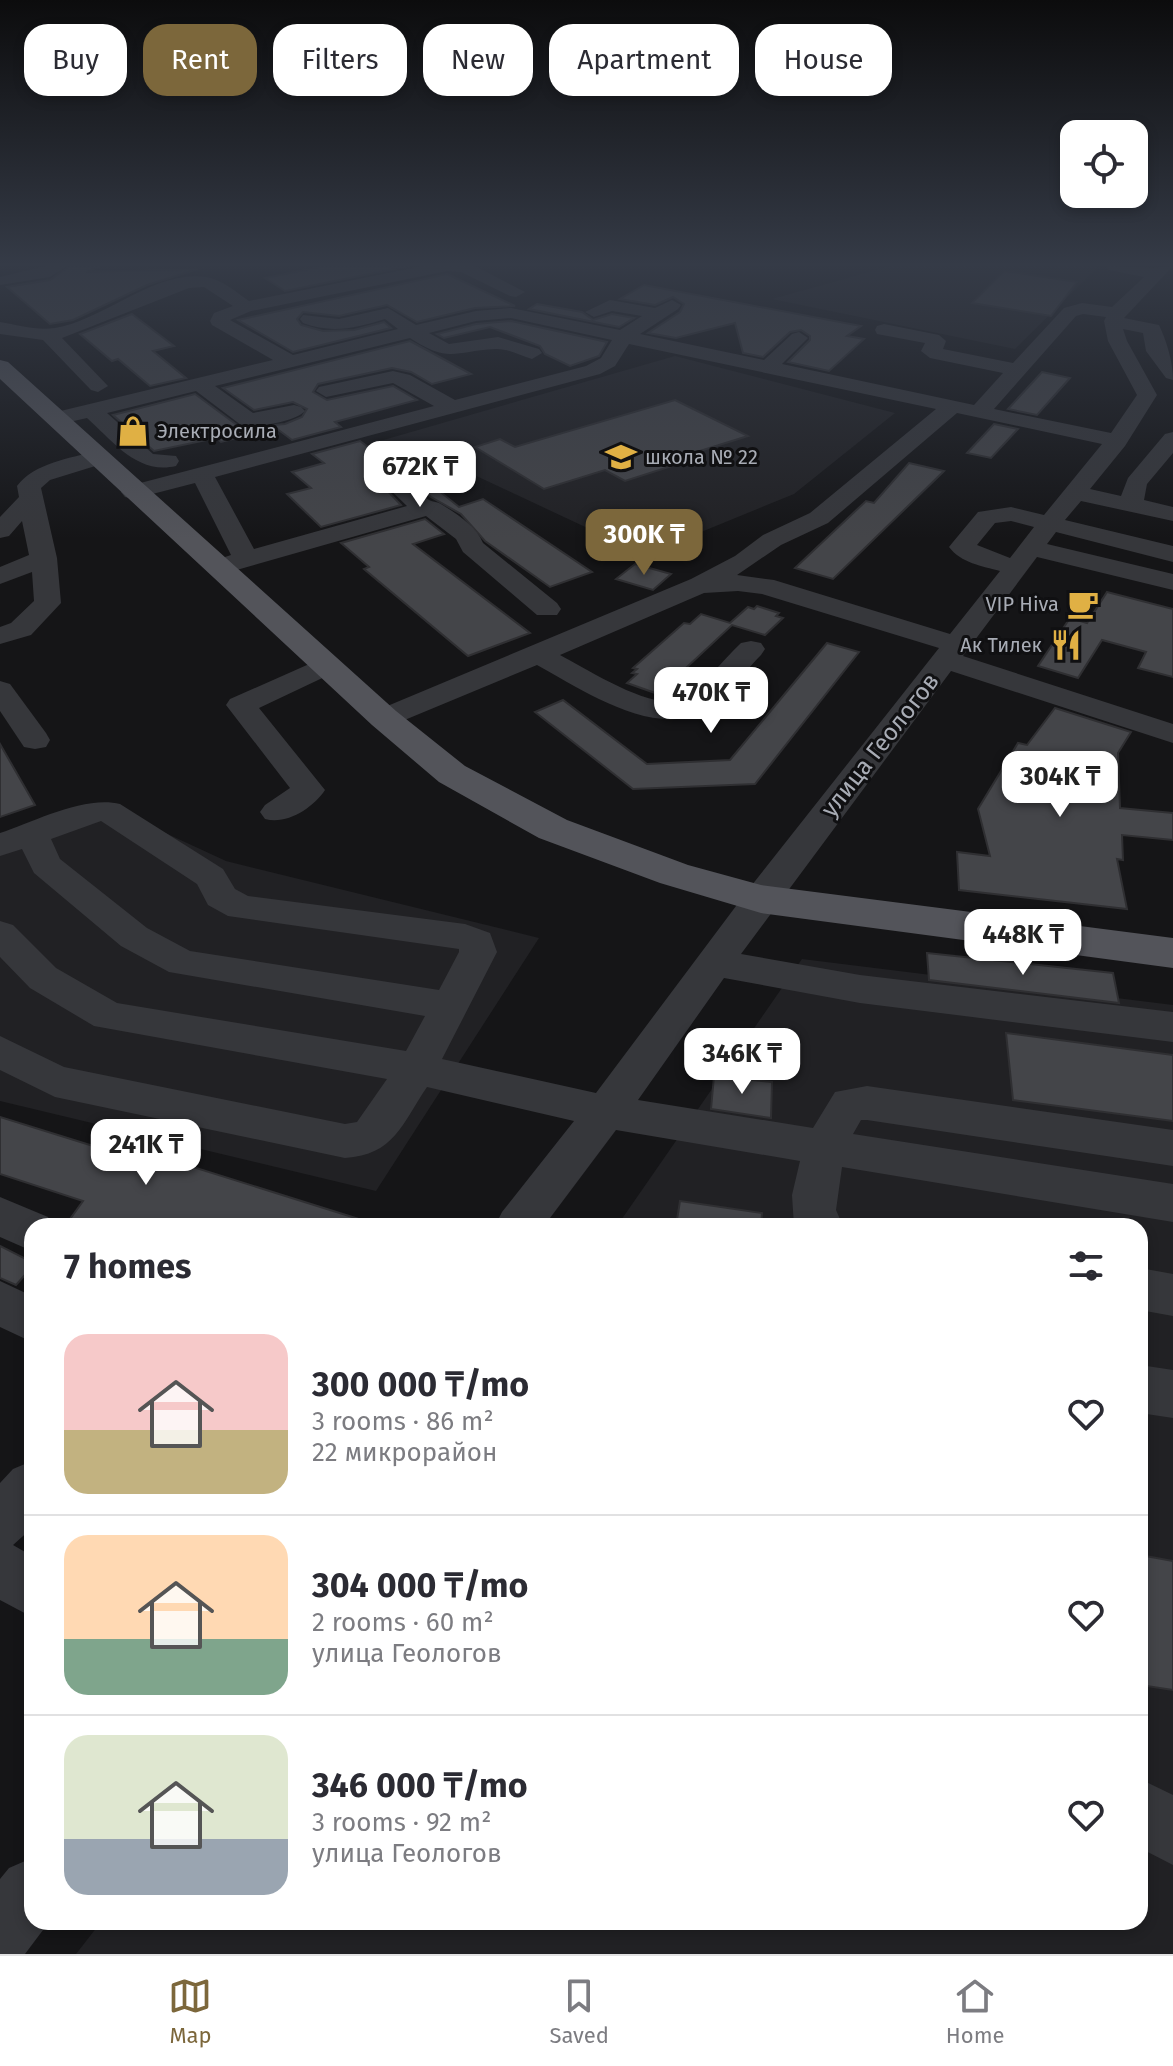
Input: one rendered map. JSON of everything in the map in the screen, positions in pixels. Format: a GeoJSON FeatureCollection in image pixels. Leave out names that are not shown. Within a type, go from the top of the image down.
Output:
{"type":"FeatureCollection","features":[{"type":"Feature","properties":{"kind":"main road"},"geometry":{"type":"LineString","coordinates":[[0,367],[133,492],[233,563],[325,666],[384,718],[452,774],[553,829],[674,874],[761,899],[1173,953]]}},
{"type":"Feature","properties":{"kind":"street"},"geometry":{"type":"LineString","coordinates":[[70,357],[98,386]]}},
{"type":"Feature","properties":{"kind":"street"},"geometry":{"type":"LineString","coordinates":[[283,357],[291,362]]}},
{"type":"Feature","properties":{"kind":"street"},"geometry":{"type":"LineString","coordinates":[[56,419],[311,357]]}},
{"type":"Feature","properties":{"kind":"street"},"geometry":{"type":"LineString","coordinates":[[462,357],[478,366]]}},
{"type":"Feature","properties":{"kind":"street"},"geometry":{"type":"LineString","coordinates":[[133,492],[593,370],[611,357]]}},
{"type":"Feature","properties":{"kind":"street"},"geometry":{"type":"LineString","coordinates":[[721,357],[1117,441]]}},
{"type":"Feature","properties":{"kind":"street"},"geometry":{"type":"LineString","coordinates":[[768,367],[778,357]]}},
{"type":"Feature","properties":{"kind":"street"},"geometry":{"type":"LineString","coordinates":[[953,357],[1016,370]]}},
{"type":"Feature","properties":{"kind":"street"},"geometry":{"type":"LineString","coordinates":[[980,411],[1028,357]]}},
{"type":"Feature","properties":{"kind":"street","name":"улица Геологов"},"geometry":{"type":"LineString","coordinates":[[524,1218],[606,1112],[761,899],[1117,441],[1147,395],[1128,357]]}},
{"type":"Feature","properties":{"kind":"street"},"geometry":{"type":"LineString","coordinates":[[1161,357],[1173,374]]}},
{"type":"Feature","properties":{"kind":"street"},"geometry":{"type":"LineString","coordinates":[[326,391],[393,377],[403,379],[451,407]]}},
{"type":"Feature","properties":{"kind":"street"},"geometry":{"type":"LineString","coordinates":[[198,383],[249,420],[294,411]]}},
{"type":"Feature","properties":{"kind":"street"},"geometry":{"type":"LineString","coordinates":[[384,718],[700,585],[744,561],[772,540],[819,518],[954,405]]}},
{"type":"Feature","properties":{"kind":"street"},"geometry":{"type":"LineString","coordinates":[[92,411],[147,460],[168,461]]}},
{"type":"Feature","properties":{"kind":"street"},"geometry":{"type":"LineString","coordinates":[[1131,505],[1136,483],[1173,439]]}},
{"type":"Feature","properties":{"kind":"street"},"geometry":{"type":"LineString","coordinates":[[0,486],[97,458]]}},
{"type":"Feature","properties":{"kind":"street"},"geometry":{"type":"LineString","coordinates":[[202,474],[233,563],[430,507],[467,535],[472,547],[547,609]]}},
{"type":"Feature","properties":{"kind":"street"},"geometry":{"type":"LineString","coordinates":[[0,636],[21,629],[48,603],[44,558],[34,530],[29,486],[42,475]]}},
{"type":"Feature","properties":{"kind":"street"},"geometry":{"type":"LineString","coordinates":[[390,478],[417,499],[420,510]]}},
{"type":"Feature","properties":{"kind":"street"},"geometry":{"type":"LineString","coordinates":[[1077,493],[1173,514]]}},
{"type":"Feature","properties":{"kind":"street"},"geometry":{"type":"LineString","coordinates":[[0,531],[30,499]]}},
{"type":"Feature","properties":{"kind":"street"},"geometry":{"type":"LineString","coordinates":[[260,526],[276,551]]}},
{"type":"Feature","properties":{"kind":"street"},"geometry":{"type":"LineString","coordinates":[[1033,546],[1173,554]]}},
{"type":"Feature","properties":{"kind":"street"},"geometry":{"type":"LineString","coordinates":[[1033,546],[1173,582]]}},
{"type":"Feature","properties":{"kind":"street"},"geometry":{"type":"LineString","coordinates":[[0,576],[44,558]]}},
{"type":"Feature","properties":{"kind":"street"},"geometry":{"type":"LineString","coordinates":[[700,585],[738,583],[765,586],[1173,734]]}},
{"type":"Feature","properties":{"kind":"street"},"geometry":{"type":"LineString","coordinates":[[538,654],[647,708],[668,712],[689,708],[751,649]]}},
{"type":"Feature","properties":{"kind":"street"},"geometry":{"type":"LineString","coordinates":[[277,812],[309,790],[241,705],[325,666]]}},
{"type":"Feature","properties":{"kind":"street"},"geometry":{"type":"LineString","coordinates":[[0,690],[35,740]]}},
{"type":"Feature","properties":{"kind":"street"},"geometry":{"type":"LineString","coordinates":[[0,1051],[55,1081],[345,1141],[358,1140],[372,1134],[417,1069],[478,952],[477,942],[465,937],[241,907],[221,897],[211,877],[108,811],[97,811],[15,839]]}},
{"type":"Feature","properties":{"kind":"street"},"geometry":{"type":"LineString","coordinates":[[15,839],[134,937],[182,963],[449,1006]]}},
{"type":"Feature","properties":{"kind":"street"},"geometry":{"type":"LineString","coordinates":[[0,934],[43,978],[108,1016],[417,1069],[606,1112],[1173,1203]]}},
{"type":"Feature","properties":{"kind":"street"},"geometry":{"type":"LineString","coordinates":[[715,963],[860,989],[1173,1027]]}},
{"type":"Feature","properties":{"kind":"street"},"geometry":{"type":"LineString","coordinates":[[814,1218],[811,1208],[826,1148],[840,1113],[850,1104],[867,1103],[1173,1148]]}},
{"type":"Feature","properties":{"kind":"street"},"geometry":{"type":"LineString","coordinates":[[0,1216],[24,1227]]}},
{"type":"Feature","properties":{"kind":"street"},"geometry":{"type":"LineString","coordinates":[[1148,1290],[1173,1295]]}},
{"type":"Feature","properties":{"kind":"street"},"geometry":{"type":"LineString","coordinates":[[0,1303],[24,1316]]}},
{"type":"Feature","properties":{"kind":"street"},"geometry":{"type":"LineString","coordinates":[[1148,1390],[1173,1394]]}},
{"type":"Feature","properties":{"kind":"street"},"geometry":{"type":"LineString","coordinates":[[0,1523],[24,1497]]}},
{"type":"Feature","properties":{"kind":"street"},"geometry":{"type":"LineString","coordinates":[[0,1567],[24,1584]]}},
{"type":"Feature","properties":{"kind":"street"},"geometry":{"type":"LineString","coordinates":[[1148,1816],[1173,1833]]}},
{"type":"Feature","properties":{"kind":"street"},"geometry":{"type":"LineString","coordinates":[[0,1932],[24,1901]]}},
{"type":"Feature","properties":{"kind":"shaded area","name":"школа № 22"},"geometry":{"type":"Polygon","coordinates":[[[671,357],[895,413],[794,494],[645,555],[470,473],[441,483],[380,441],[671,357]]]}},
{"type":"Feature","properties":{"kind":"shaded area"},"geometry":{"type":"Polygon","coordinates":[[[107,806],[226,861],[539,938],[376,1191],[0,1101],[0,840],[107,806]]]}},
{"type":"Feature","properties":{"kind":"shaded area"},"geometry":{"type":"Polygon","coordinates":[[[802,959],[1173,1005],[1173,1954],[76,1954],[95,1930],[1148,1930],[1148,1218],[623,1218],[802,959]]]}},
{"type":"Feature","properties":{"kind":"building"},"geometry":{"type":"Polygon","coordinates":[[[107,357],[161,357],[186,378],[150,386],[118,359],[112,361],[107,357]]]}},
{"type":"Feature","properties":{"kind":"building"},"geometry":{"type":"Polygon","coordinates":[[[346,357],[440,357],[471,374],[432,384],[411,372],[392,368],[318,384],[313,392],[327,400],[393,386],[417,400],[335,422],[341,427],[292,440],[276,428],[221,442],[216,438],[154,451],[113,415],[195,394],[241,428],[285,424],[302,417],[307,409],[293,402],[254,410],[223,388],[346,357]]]}},
{"type":"Feature","properties":{"kind":"building"},"geometry":{"type":"Polygon","coordinates":[[[552,357],[596,357],[570,366],[552,357]]]}},
{"type":"Feature","properties":{"kind":"building"},"geometry":{"type":"Polygon","coordinates":[[[793,357],[844,357],[829,371],[788,362],[793,357]]]}},
{"type":"Feature","properties":{"kind":"building"},"geometry":{"type":"Polygon","coordinates":[[[1042,372],[1070,378],[1037,415],[1008,409],[1042,372]]]}},
{"type":"Feature","properties":{"kind":"building"},"geometry":{"type":"Polygon","coordinates":[[[675,400],[748,436],[690,454],[697,458],[625,481],[605,470],[544,489],[475,447],[500,439],[515,447],[675,400]]]}},
{"type":"Feature","properties":{"kind":"building"},"geometry":{"type":"Polygon","coordinates":[[[994,424],[1018,429],[991,458],[967,453],[994,424]]]}},
{"type":"Feature","properties":{"kind":"building"},"geometry":{"type":"Polygon","coordinates":[[[360,441],[414,481],[423,478],[459,507],[483,499],[592,572],[550,587],[485,541],[461,514],[431,497],[404,474],[390,469],[380,471],[375,478],[401,505],[321,527],[287,494],[311,488],[292,472],[324,463],[312,454],[360,441]]]}},
{"type":"Feature","properties":{"kind":"building"},"geometry":{"type":"Polygon","coordinates":[[[909,463],[944,471],[833,579],[795,568],[866,501],[874,503],[909,463]]]}},
{"type":"Feature","properties":{"kind":"building"},"geometry":{"type":"Polygon","coordinates":[[[425,519],[444,534],[413,544],[530,633],[468,656],[364,569],[369,567],[341,543],[425,519]]]}},
{"type":"Feature","properties":{"kind":"building"},"geometry":{"type":"Polygon","coordinates":[[[635,564],[671,574],[653,590],[616,579],[635,564]]]}},
{"type":"Feature","properties":{"kind":"building"},"geometry":{"type":"Polygon","coordinates":[[[1107,592],[1173,609],[1173,677],[1138,668],[1146,652],[1102,640],[1078,678],[1038,666],[1070,618],[1087,623],[1107,592]]]}},
{"type":"Feature","properties":{"kind":"building"},"geometry":{"type":"Polygon","coordinates":[[[757,606],[779,613],[776,616],[783,618],[765,635],[732,625],[658,694],[627,683],[637,674],[632,673],[637,669],[633,668],[684,623],[690,624],[701,614],[730,623],[748,607],[754,609],[757,606]]]}},
{"type":"Feature","properties":{"kind":"building"},"geometry":{"type":"Polygon","coordinates":[[[827,643],[859,652],[755,784],[633,789],[535,712],[563,700],[647,764],[730,760],[827,643]]]}},
{"type":"Feature","properties":{"kind":"building"},"geometry":{"type":"Polygon","coordinates":[[[1055,708],[1131,732],[1118,753],[1120,808],[1173,813],[1173,840],[1122,835],[1123,860],[1117,859],[1127,909],[959,890],[957,852],[990,856],[978,809],[1018,743],[1027,745],[1055,708]]]}},
{"type":"Feature","properties":{"kind":"building"},"geometry":{"type":"Polygon","coordinates":[[[0,744],[35,805],[0,817],[0,744]]]}},
{"type":"Feature","properties":{"kind":"building"},"geometry":{"type":"Polygon","coordinates":[[[927,953],[1113,973],[1119,1003],[929,980],[927,953]]]}},
{"type":"Feature","properties":{"kind":"building"},"geometry":{"type":"Polygon","coordinates":[[[1006,1033],[1173,1055],[1173,1121],[1013,1100],[1006,1033]]]}},
{"type":"Feature","properties":{"kind":"building"},"geometry":{"type":"Polygon","coordinates":[[[714,1076],[772,1082],[771,1118],[711,1109],[714,1076]]]}},
{"type":"Feature","properties":{"kind":"building"},"geometry":{"type":"Polygon","coordinates":[[[0,1117],[119,1154],[126,1146],[355,1218],[71,1218],[83,1201],[0,1174],[0,1117]]]}},
{"type":"Feature","properties":{"kind":"building"},"geometry":{"type":"Polygon","coordinates":[[[680,1201],[762,1213],[762,1218],[677,1218],[680,1201]]]}},
{"type":"Feature","properties":{"kind":"building"},"geometry":{"type":"Polygon","coordinates":[[[0,1246],[24,1258],[24,1276],[16,1285],[0,1278],[0,1246]]]}},
{"type":"Feature","properties":{"kind":"building"},"geometry":{"type":"Polygon","coordinates":[[[1148,1556],[1173,1561],[1173,1690],[1148,1686],[1148,1556]]]}},
{"type":"Feature","properties":{"kind":"place","name":"Электросила"},"geometry":{"type":"Point","coordinates":[133,431]}},
{"type":"Feature","properties":{"kind":"place","name":"школа № 22"},"geometry":{"type":"Point","coordinates":[621,457]}},
{"type":"Feature","properties":{"kind":"place","name":"VIP Hiva"},"geometry":{"type":"Point","coordinates":[1083,604]}},
{"type":"Feature","properties":{"kind":"place","name":"Ак Тилек"},"geometry":{"type":"Point","coordinates":[1066,645]}}]}
